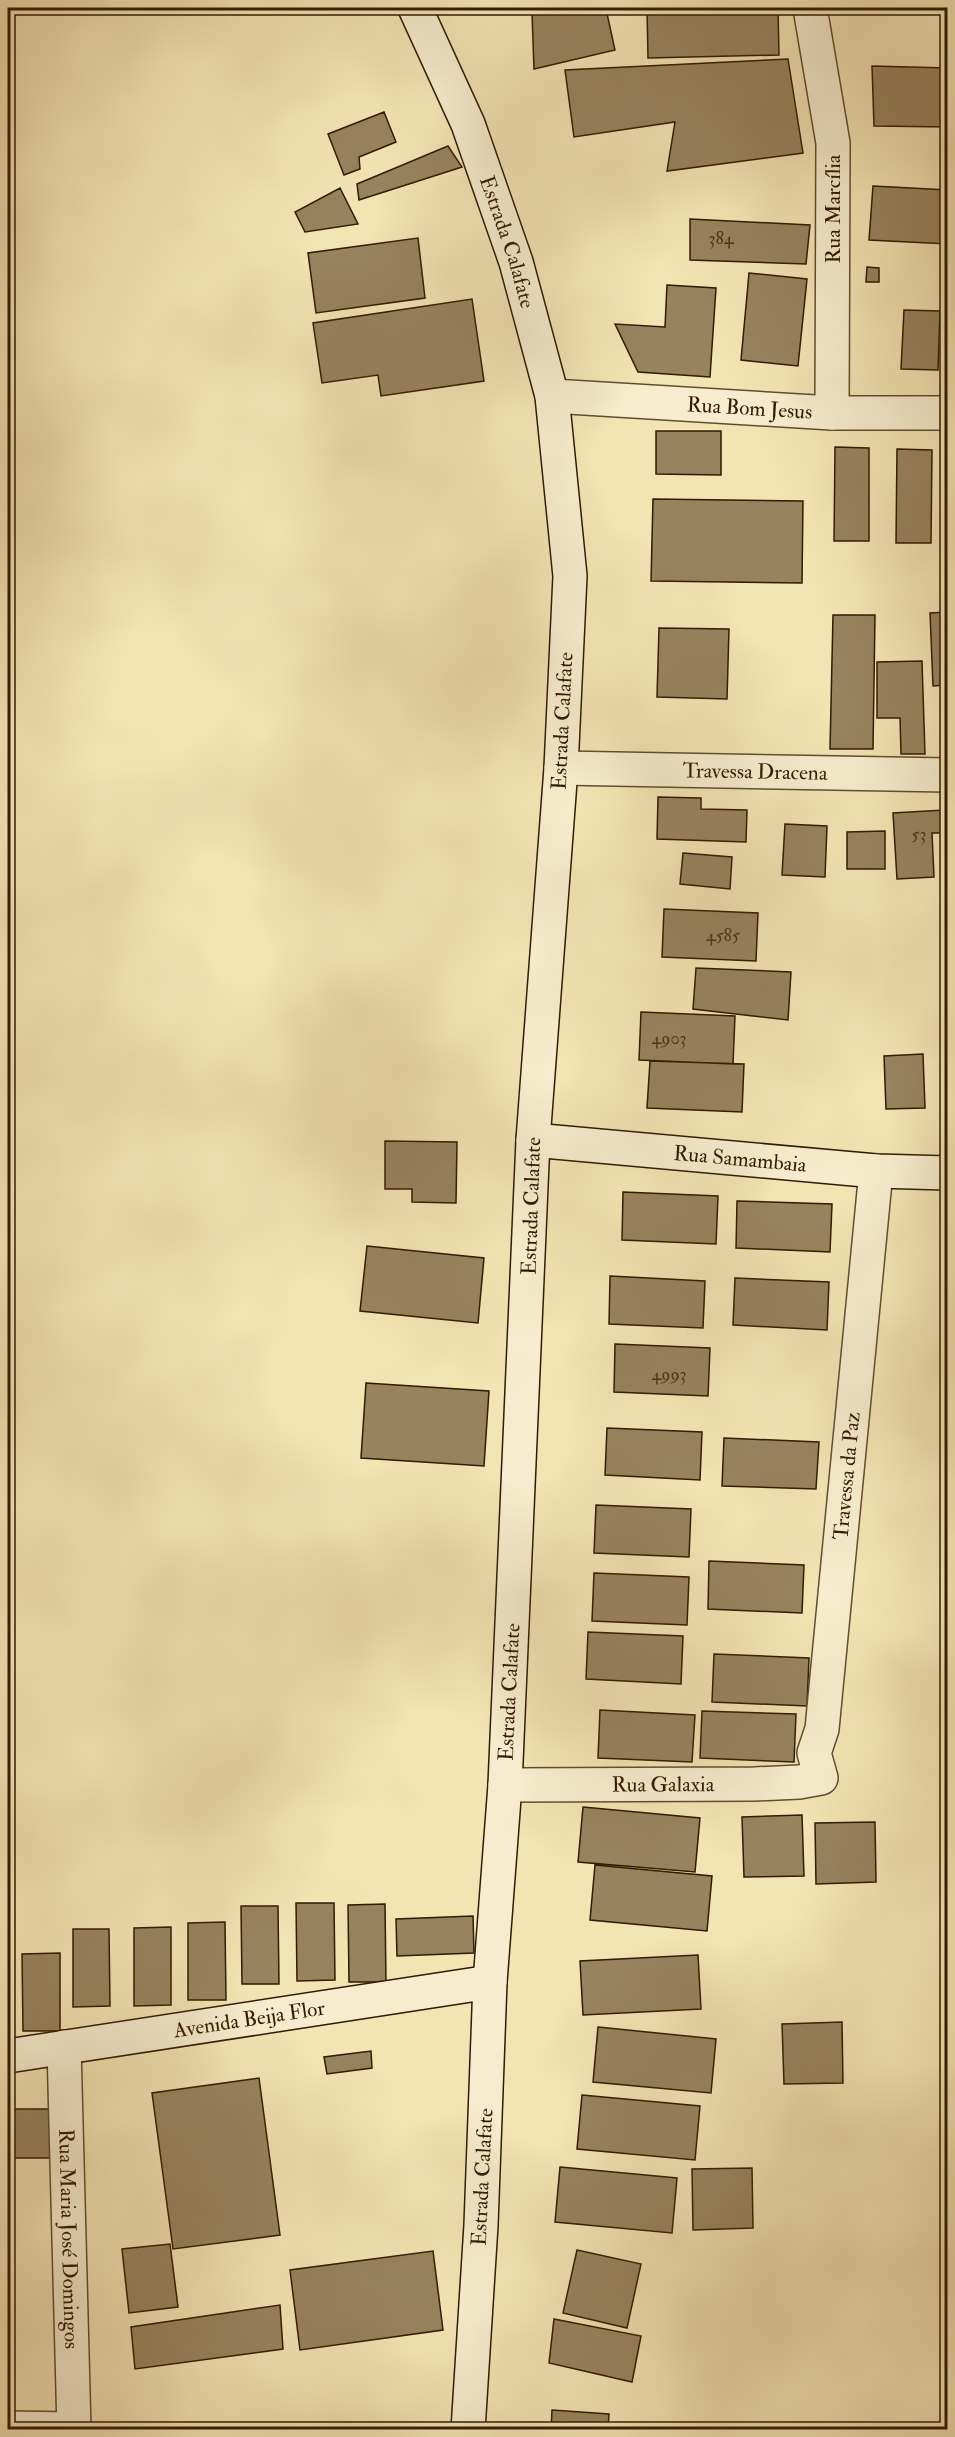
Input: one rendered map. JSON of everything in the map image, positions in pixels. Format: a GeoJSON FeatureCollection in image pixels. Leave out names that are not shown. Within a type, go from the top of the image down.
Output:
{"type":"FeatureCollection","features":[{"type":"Feature","properties":{"kind":"street","name":"Estrada Calafate"},"geometry":{"type":"LineString","coordinates":[[415,8],[468,124],[516,262],[552,396],[570,576],[561,768],[533,1140],[505,1785],[490,1982],[481,2225],[468,2430]]}},
{"type":"Feature","properties":{"kind":"street","name":"Rua Marcília"},"geometry":{"type":"LineString","coordinates":[[810,8],[833,143],[832,413]]}},
{"type":"Feature","properties":{"kind":"street","name":"Rua Bom Jesus"},"geometry":{"type":"LineString","coordinates":[[552,396],[832,413],[948,413]]}},
{"type":"Feature","properties":{"kind":"street","name":"Travessa Dracena"},"geometry":{"type":"LineString","coordinates":[[561,768],[948,775]]}},
{"type":"Feature","properties":{"kind":"street","name":"Rua Samambaia"},"geometry":{"type":"LineString","coordinates":[[533,1140],[876,1171],[948,1173]]}},
{"type":"Feature","properties":{"kind":"street","name":"Travessa da Paz"},"geometry":{"type":"LineString","coordinates":[[821,1778],[814,1753],[822,1729],[876,1171]]}},
{"type":"Feature","properties":{"kind":"street","name":"Rua Galaxia"},"geometry":{"type":"LineString","coordinates":[[505,1785],[754,1784],[799,1782],[821,1778]]}},
{"type":"Feature","properties":{"kind":"street","name":"Avenida Beija Flor"},"geometry":{"type":"LineString","coordinates":[[8,2056],[490,1982]]}},
{"type":"Feature","properties":{"kind":"street","name":"Rua Maria José Domingos"},"geometry":{"type":"LineString","coordinates":[[64,2047],[74,2429]]}},
{"type":"Feature","properties":{"kind":"street"},"geometry":{"type":"LineString","coordinates":[[8,2428],[74,2429]]}},
{"type":"Feature","properties":{"kind":"building"},"geometry":{"type":"Polygon","coordinates":[[[647,8],[778,8],[779,55],[648,58],[647,8]]]}},
{"type":"Feature","properties":{"kind":"building"},"geometry":{"type":"Polygon","coordinates":[[[606,9],[615,50],[534,69],[532,13],[606,9]]]}},
{"type":"Feature","properties":{"kind":"building"},"geometry":{"type":"Polygon","coordinates":[[[788,59],[803,153],[667,171],[675,122],[574,137],[565,70],[788,59]]]}},
{"type":"Feature","properties":{"kind":"building"},"geometry":{"type":"Polygon","coordinates":[[[872,66],[948,68],[948,127],[874,126],[872,66]]]}},
{"type":"Feature","properties":{"kind":"building"},"geometry":{"type":"Polygon","coordinates":[[[384,112],[396,142],[359,157],[360,169],[344,175],[328,134],[384,112]]]}},
{"type":"Feature","properties":{"kind":"building"},"geometry":{"type":"Polygon","coordinates":[[[448,146],[462,167],[359,200],[357,184],[448,146]]]}},
{"type":"Feature","properties":{"kind":"building"},"geometry":{"type":"Polygon","coordinates":[[[873,186],[948,190],[948,244],[869,240],[873,186]]]}},
{"type":"Feature","properties":{"kind":"building"},"geometry":{"type":"Polygon","coordinates":[[[340,188],[358,224],[305,232],[295,212],[340,188]]]}},
{"type":"Feature","properties":{"kind":"building"},"geometry":{"type":"Polygon","coordinates":[[[690,219],[810,225],[806,264],[690,260],[690,219]]]}},
{"type":"Feature","properties":{"kind":"building"},"geometry":{"type":"Polygon","coordinates":[[[418,238],[425,298],[316,313],[308,253],[418,238]]]}},
{"type":"Feature","properties":{"kind":"building"},"geometry":{"type":"Polygon","coordinates":[[[867,267],[879,268],[879,282],[866,282],[867,267]]]}},
{"type":"Feature","properties":{"kind":"building"},"geometry":{"type":"Polygon","coordinates":[[[749,273],[807,279],[798,366],[741,360],[749,273]]]}},
{"type":"Feature","properties":{"kind":"building"},"geometry":{"type":"Polygon","coordinates":[[[667,285],[716,288],[710,377],[638,372],[615,324],[665,327],[667,285]]]}},
{"type":"Feature","properties":{"kind":"building"},"geometry":{"type":"Polygon","coordinates":[[[472,299],[484,381],[381,396],[378,375],[322,383],[313,323],[472,299]]]}},
{"type":"Feature","properties":{"kind":"building"},"geometry":{"type":"Polygon","coordinates":[[[904,310],[940,311],[938,370],[901,369],[904,310]]]}},
{"type":"Feature","properties":{"kind":"building"},"geometry":{"type":"Polygon","coordinates":[[[656,431],[721,431],[721,475],[656,474],[656,431]]]}},
{"type":"Feature","properties":{"kind":"building"},"geometry":{"type":"Polygon","coordinates":[[[835,447],[869,448],[869,541],[834,541],[835,447]]]}},
{"type":"Feature","properties":{"kind":"building"},"geometry":{"type":"Polygon","coordinates":[[[897,449],[932,450],[931,543],[896,543],[897,449]]]}},
{"type":"Feature","properties":{"kind":"building"},"geometry":{"type":"Polygon","coordinates":[[[653,499],[803,501],[802,583],[651,581],[653,499]]]}},
{"type":"Feature","properties":{"kind":"building"},"geometry":{"type":"Polygon","coordinates":[[[948,612],[948,685],[933,686],[930,613],[948,612]]]}},
{"type":"Feature","properties":{"kind":"building"},"geometry":{"type":"Polygon","coordinates":[[[833,615],[875,615],[873,749],[830,749],[833,615]]]}},
{"type":"Feature","properties":{"kind":"building"},"geometry":{"type":"Polygon","coordinates":[[[659,628],[729,629],[727,699],[657,697],[659,628]]]}},
{"type":"Feature","properties":{"kind":"building"},"geometry":{"type":"Polygon","coordinates":[[[922,661],[925,754],[901,754],[900,718],[877,718],[877,662],[922,661]]]}},
{"type":"Feature","properties":{"kind":"building"},"geometry":{"type":"Polygon","coordinates":[[[658,797],[701,798],[701,809],[747,810],[746,842],[657,839],[658,797]]]}},
{"type":"Feature","properties":{"kind":"building"},"geometry":{"type":"Polygon","coordinates":[[[944,810],[945,833],[932,833],[934,877],[897,879],[893,813],[944,810]]]}},
{"type":"Feature","properties":{"kind":"building"},"geometry":{"type":"Polygon","coordinates":[[[785,824],[827,826],[825,877],[782,875],[785,824]]]}},
{"type":"Feature","properties":{"kind":"building"},"geometry":{"type":"Polygon","coordinates":[[[948,825],[948,885],[942,885],[948,825]]]}},
{"type":"Feature","properties":{"kind":"building"},"geometry":{"type":"Polygon","coordinates":[[[885,831],[885,869],[847,869],[847,832],[885,831]]]}},
{"type":"Feature","properties":{"kind":"building"},"geometry":{"type":"Polygon","coordinates":[[[683,853],[732,857],[730,889],[680,884],[683,853]]]}},
{"type":"Feature","properties":{"kind":"building"},"geometry":{"type":"Polygon","coordinates":[[[664,909],[758,913],[756,961],[662,957],[664,909]]]}},
{"type":"Feature","properties":{"kind":"building"},"geometry":{"type":"Polygon","coordinates":[[[696,968],[791,972],[788,1020],[693,1009],[696,968]]]}},
{"type":"Feature","properties":{"kind":"building"},"geometry":{"type":"Polygon","coordinates":[[[641,1012],[735,1016],[733,1064],[639,1060],[641,1012]]]}},
{"type":"Feature","properties":{"kind":"building"},"geometry":{"type":"Polygon","coordinates":[[[923,1054],[925,1108],[886,1109],[884,1056],[923,1054]]]}},
{"type":"Feature","properties":{"kind":"building"},"geometry":{"type":"Polygon","coordinates":[[[650,1061],[744,1064],[742,1112],[647,1108],[650,1061]]]}},
{"type":"Feature","properties":{"kind":"building"},"geometry":{"type":"Polygon","coordinates":[[[385,1141],[457,1142],[456,1203],[412,1202],[412,1189],[385,1189],[385,1141]]]}},
{"type":"Feature","properties":{"kind":"building"},"geometry":{"type":"Polygon","coordinates":[[[623,1192],[718,1196],[716,1244],[622,1240],[623,1192]]]}},
{"type":"Feature","properties":{"kind":"building"},"geometry":{"type":"Polygon","coordinates":[[[737,1201],[832,1204],[830,1252],[736,1248],[737,1201]]]}},
{"type":"Feature","properties":{"kind":"building"},"geometry":{"type":"Polygon","coordinates":[[[367,1246],[484,1258],[478,1323],[360,1311],[367,1246]]]}},
{"type":"Feature","properties":{"kind":"building"},"geometry":{"type":"Polygon","coordinates":[[[610,1276],[705,1281],[703,1328],[609,1324],[610,1276]]]}},
{"type":"Feature","properties":{"kind":"building"},"geometry":{"type":"Polygon","coordinates":[[[735,1278],[829,1282],[827,1330],[733,1325],[735,1278]]]}},
{"type":"Feature","properties":{"kind":"building"},"geometry":{"type":"Polygon","coordinates":[[[615,1344],[710,1348],[708,1396],[614,1392],[615,1344]]]}},
{"type":"Feature","properties":{"kind":"building"},"geometry":{"type":"Polygon","coordinates":[[[366,1383],[489,1391],[484,1466],[361,1458],[366,1383]]]}},
{"type":"Feature","properties":{"kind":"building"},"geometry":{"type":"Polygon","coordinates":[[[607,1428],[702,1432],[700,1480],[605,1475],[607,1428]]]}},
{"type":"Feature","properties":{"kind":"building"},"geometry":{"type":"Polygon","coordinates":[[[724,1438],[819,1442],[816,1489],[722,1486],[724,1438]]]}},
{"type":"Feature","properties":{"kind":"building"},"geometry":{"type":"Polygon","coordinates":[[[596,1505],[691,1509],[689,1557],[594,1553],[596,1505]]]}},
{"type":"Feature","properties":{"kind":"building"},"geometry":{"type":"Polygon","coordinates":[[[709,1561],[804,1565],[802,1613],[708,1609],[709,1561]]]}},
{"type":"Feature","properties":{"kind":"building"},"geometry":{"type":"Polygon","coordinates":[[[594,1573],[689,1577],[687,1625],[592,1621],[594,1573]]]}},
{"type":"Feature","properties":{"kind":"building"},"geometry":{"type":"Polygon","coordinates":[[[588,1632],[683,1636],[681,1684],[586,1679],[588,1632]]]}},
{"type":"Feature","properties":{"kind":"building"},"geometry":{"type":"Polygon","coordinates":[[[714,1654],[809,1658],[807,1706],[712,1702],[714,1654]]]}},
{"type":"Feature","properties":{"kind":"building"},"geometry":{"type":"Polygon","coordinates":[[[600,1710],[695,1715],[692,1762],[598,1758],[600,1710]]]}},
{"type":"Feature","properties":{"kind":"building"},"geometry":{"type":"Polygon","coordinates":[[[702,1711],[796,1714],[794,1762],[700,1758],[702,1711]]]}},
{"type":"Feature","properties":{"kind":"building"},"geometry":{"type":"Polygon","coordinates":[[[583,1807],[700,1818],[695,1872],[578,1862],[583,1807]]]}},
{"type":"Feature","properties":{"kind":"building"},"geometry":{"type":"Polygon","coordinates":[[[802,1815],[804,1876],[744,1877],[742,1817],[802,1815]]]}},
{"type":"Feature","properties":{"kind":"building"},"geometry":{"type":"Polygon","coordinates":[[[875,1822],[876,1882],[816,1884],[815,1823],[875,1822]]]}},
{"type":"Feature","properties":{"kind":"building"},"geometry":{"type":"Polygon","coordinates":[[[595,1865],[712,1876],[707,1931],[590,1920],[595,1865]]]}},
{"type":"Feature","properties":{"kind":"building"},"geometry":{"type":"Polygon","coordinates":[[[296,1903],[334,1903],[335,1980],[297,1981],[296,1903]]]}},
{"type":"Feature","properties":{"kind":"building"},"geometry":{"type":"Polygon","coordinates":[[[385,1904],[386,1982],[349,1982],[348,1905],[385,1904]]]}},
{"type":"Feature","properties":{"kind":"building"},"geometry":{"type":"Polygon","coordinates":[[[241,1906],[278,1906],[279,1984],[242,1984],[241,1906]]]}},
{"type":"Feature","properties":{"kind":"building"},"geometry":{"type":"Polygon","coordinates":[[[473,1916],[474,1953],[397,1956],[396,1919],[473,1916]]]}},
{"type":"Feature","properties":{"kind":"building"},"geometry":{"type":"Polygon","coordinates":[[[225,1922],[226,2000],[188,2000],[188,1923],[225,1922]]]}},
{"type":"Feature","properties":{"kind":"building"},"geometry":{"type":"Polygon","coordinates":[[[171,1927],[171,2005],[134,2006],[134,1928],[171,1927]]]}},
{"type":"Feature","properties":{"kind":"building"},"geometry":{"type":"Polygon","coordinates":[[[73,1929],[109,1929],[110,2006],[73,2007],[73,1929]]]}},
{"type":"Feature","properties":{"kind":"building"},"geometry":{"type":"Polygon","coordinates":[[[60,1953],[60,2031],[23,2031],[22,1954],[60,1953]]]}},
{"type":"Feature","properties":{"kind":"building"},"geometry":{"type":"Polygon","coordinates":[[[698,1955],[701,2009],[583,2015],[580,1961],[698,1955]]]}},
{"type":"Feature","properties":{"kind":"building"},"geometry":{"type":"Polygon","coordinates":[[[842,2022],[843,2083],[784,2084],[782,2024],[842,2022]]]}},
{"type":"Feature","properties":{"kind":"building"},"geometry":{"type":"Polygon","coordinates":[[[598,2027],[716,2039],[711,2093],[593,2082],[598,2027]]]}},
{"type":"Feature","properties":{"kind":"building"},"geometry":{"type":"Polygon","coordinates":[[[371,2051],[372,2068],[327,2074],[324,2057],[371,2051]]]}},
{"type":"Feature","properties":{"kind":"building"},"geometry":{"type":"Polygon","coordinates":[[[259,2078],[280,2235],[173,2249],[152,2093],[259,2078]]]}},
{"type":"Feature","properties":{"kind":"building"},"geometry":{"type":"Polygon","coordinates":[[[582,2095],[700,2106],[695,2160],[577,2149],[582,2095]]]}},
{"type":"Feature","properties":{"kind":"building"},"geometry":{"type":"Polygon","coordinates":[[[8,2109],[55,2109],[54,2158],[8,2158],[8,2109]]]}},
{"type":"Feature","properties":{"kind":"building"},"geometry":{"type":"Polygon","coordinates":[[[560,2167],[677,2178],[672,2233],[555,2222],[560,2167]]]}},
{"type":"Feature","properties":{"kind":"building"},"geometry":{"type":"Polygon","coordinates":[[[752,2168],[753,2228],[693,2230],[692,2169],[752,2168]]]}},
{"type":"Feature","properties":{"kind":"building"},"geometry":{"type":"Polygon","coordinates":[[[170,2244],[178,2307],[129,2313],[122,2249],[170,2244]]]}},
{"type":"Feature","properties":{"kind":"building"},"geometry":{"type":"Polygon","coordinates":[[[577,2250],[641,2264],[627,2328],[563,2313],[577,2250]]]}},
{"type":"Feature","properties":{"kind":"building"},"geometry":{"type":"Polygon","coordinates":[[[433,2251],[443,2330],[300,2350],[290,2270],[433,2251]]]}},
{"type":"Feature","properties":{"kind":"building"},"geometry":{"type":"Polygon","coordinates":[[[280,2305],[283,2349],[135,2369],[131,2327],[280,2305]]]}},
{"type":"Feature","properties":{"kind":"building"},"geometry":{"type":"Polygon","coordinates":[[[554,2319],[641,2336],[632,2382],[549,2363],[554,2319]]]}},
{"type":"Feature","properties":{"kind":"building"},"geometry":{"type":"Polygon","coordinates":[[[552,2410],[609,2414],[608,2430],[551,2430],[552,2410]]]}}]}
